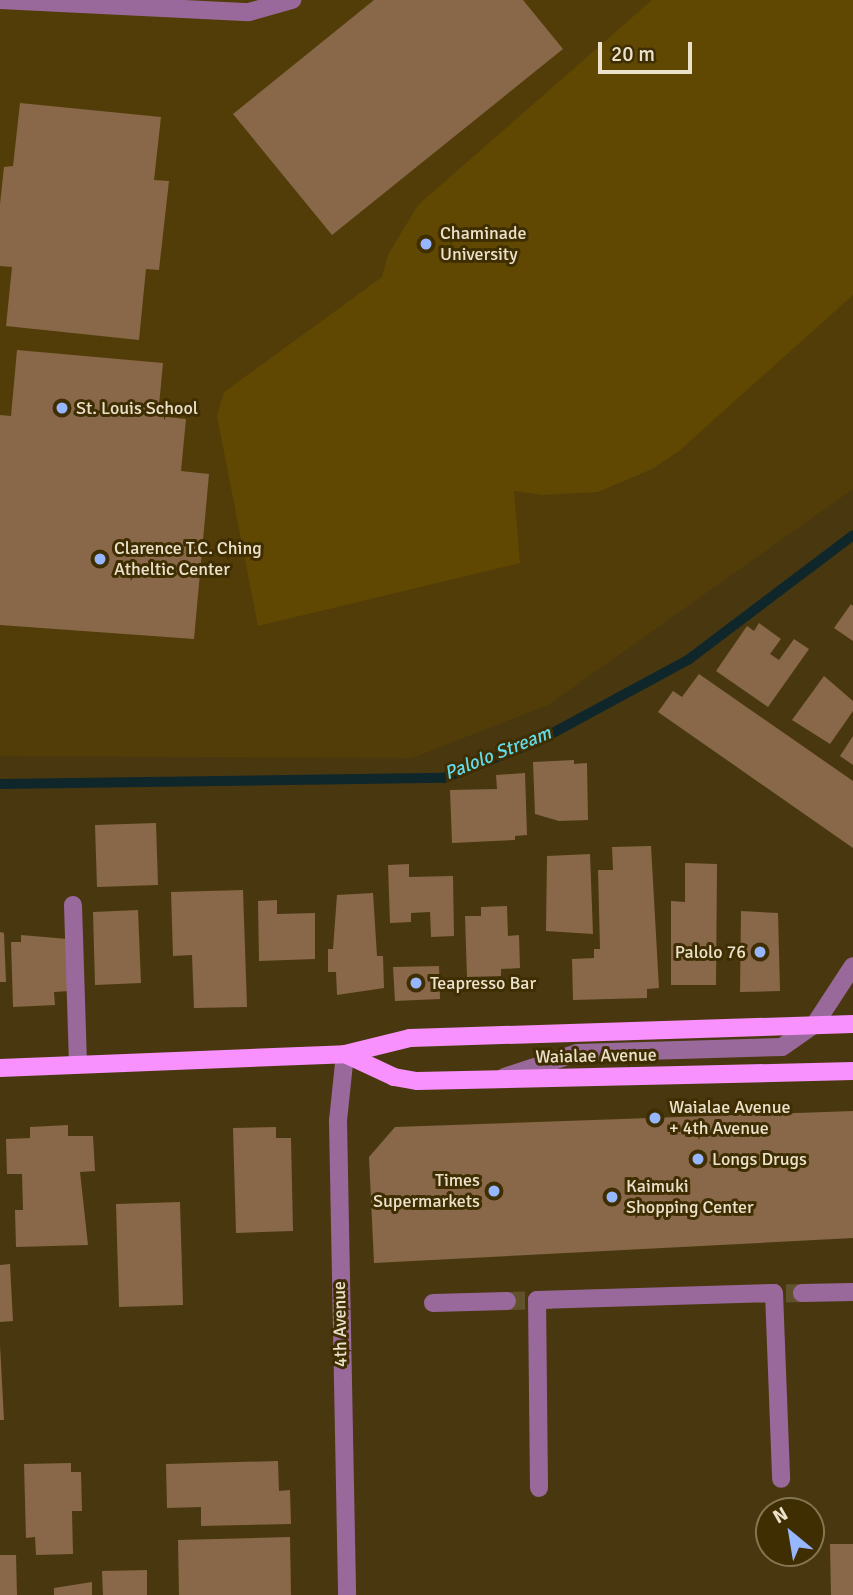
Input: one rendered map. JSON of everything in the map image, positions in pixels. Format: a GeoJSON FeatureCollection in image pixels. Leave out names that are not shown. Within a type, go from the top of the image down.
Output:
{"type":"FeatureCollection","features":[{"type":"Feature","properties":{"kind":"main road","name":"Waialae Avenue"},"geometry":{"type":"LineString","coordinates":[[0,1068],[345,1054],[410,1038],[853,1024]]}},
{"type":"Feature","properties":{"kind":"main road","name":"Waialae Avenue"},"geometry":{"type":"LineString","coordinates":[[345,1054],[404,1080],[853,1071]]}},
{"type":"Feature","properties":{"kind":"street"},"geometry":{"type":"LineString","coordinates":[[0,0],[249,12],[292,0]]}},
{"type":"Feature","properties":{"kind":"street"},"geometry":{"type":"LineString","coordinates":[[73,905],[78,1065]]}},
{"type":"Feature","properties":{"kind":"street"},"geometry":{"type":"LineString","coordinates":[[497,1079],[577,1053],[782,1047],[815,1024],[853,967]]}},
{"type":"Feature","properties":{"kind":"street","name":"4th Avenue"},"geometry":{"type":"LineString","coordinates":[[345,1054],[338,1135],[347,1595]]}},
{"type":"Feature","properties":{"kind":"street"},"geometry":{"type":"LineString","coordinates":[[802,1293],[853,1292]]}},
{"type":"Feature","properties":{"kind":"street"},"geometry":{"type":"LineString","coordinates":[[539,1488],[537,1300],[774,1293],[781,1479]]}},
{"type":"Feature","properties":{"kind":"street"},"geometry":{"type":"LineString","coordinates":[[433,1303],[507,1301]]}},
{"type":"Feature","properties":{"kind":"shaded area","name":"Chaminade University"},"geometry":{"type":"Polygon","coordinates":[[[0,0],[853,0],[853,489],[548,705],[412,758],[0,756],[0,0]]]}},
{"type":"Feature","properties":{"kind":"shaded area"},"geometry":{"type":"Polygon","coordinates":[[[652,0],[853,0],[853,295],[679,451],[652,469],[598,492],[543,495],[514,491],[520,563],[258,626],[217,416],[224,392],[382,277],[388,255],[418,205],[652,0]]]}},
{"type":"Feature","properties":{"kind":"building"},"geometry":{"type":"Polygon","coordinates":[[[374,0],[523,0],[563,49],[332,235],[233,114],[374,0]]]}},
{"type":"Feature","properties":{"kind":"building"},"geometry":{"type":"Polygon","coordinates":[[[20,103],[161,117],[154,180],[169,181],[159,270],[146,269],[139,340],[6,326],[12,267],[0,266],[0,204],[4,167],[13,166],[20,103]]]}},
{"type":"Feature","properties":{"kind":"building","name":"Clarence T.C. Ching Atheltic Center"},"geometry":{"type":"Polygon","coordinates":[[[17,350],[163,363],[158,416],[186,419],[181,471],[209,474],[194,639],[0,625],[0,415],[11,416],[17,350]]]}},
{"type":"Feature","properties":{"kind":"building"},"geometry":{"type":"Polygon","coordinates":[[[851,604],[853,606],[853,641],[834,628],[851,604]]]}},
{"type":"Feature","properties":{"kind":"building"},"geometry":{"type":"Polygon","coordinates":[[[759,623],[781,639],[770,654],[779,660],[794,639],[809,649],[768,707],[716,671],[747,626],[754,631],[759,623]]]}},
{"type":"Feature","properties":{"kind":"building"},"geometry":{"type":"Polygon","coordinates":[[[699,674],[853,781],[853,848],[658,712],[673,691],[682,697],[699,674]]]}},
{"type":"Feature","properties":{"kind":"building"},"geometry":{"type":"Polygon","coordinates":[[[824,676],[853,701],[853,711],[830,744],[792,720],[824,676]]]}},
{"type":"Feature","properties":{"kind":"building"},"geometry":{"type":"Polygon","coordinates":[[[853,736],[853,765],[840,756],[853,736]]]}},
{"type":"Feature","properties":{"kind":"building"},"geometry":{"type":"Polygon","coordinates":[[[574,760],[574,764],[587,763],[588,820],[559,821],[535,814],[533,762],[574,760]]]}},
{"type":"Feature","properties":{"kind":"building"},"geometry":{"type":"Polygon","coordinates":[[[525,773],[527,835],[515,836],[515,840],[452,843],[450,790],[497,789],[496,775],[525,773]]]}},
{"type":"Feature","properties":{"kind":"building"},"geometry":{"type":"Polygon","coordinates":[[[156,823],[158,885],[97,887],[95,825],[156,823]]]}},
{"type":"Feature","properties":{"kind":"building"},"geometry":{"type":"Polygon","coordinates":[[[651,846],[659,988],[647,989],[647,998],[573,1000],[572,959],[594,958],[594,949],[600,949],[598,870],[613,870],[612,847],[651,846]]]}},
{"type":"Feature","properties":{"kind":"building"},"geometry":{"type":"Polygon","coordinates":[[[590,854],[593,934],[546,931],[547,856],[590,854]]]}},
{"type":"Feature","properties":{"kind":"building"},"geometry":{"type":"Polygon","coordinates":[[[685,863],[717,864],[716,985],[671,985],[671,901],[685,902],[685,863]]]}},
{"type":"Feature","properties":{"kind":"building"},"geometry":{"type":"Polygon","coordinates":[[[409,864],[409,877],[453,876],[454,936],[431,937],[430,912],[411,913],[411,922],[390,923],[388,865],[409,864]]]}},
{"type":"Feature","properties":{"kind":"building"},"geometry":{"type":"Polygon","coordinates":[[[243,890],[247,1007],[194,1008],[192,955],[173,956],[171,892],[243,890]]]}},
{"type":"Feature","properties":{"kind":"building"},"geometry":{"type":"Polygon","coordinates":[[[373,893],[377,956],[383,956],[384,988],[337,995],[336,972],[328,972],[328,949],[333,949],[337,895],[373,893]]]}},
{"type":"Feature","properties":{"kind":"building"},"geometry":{"type":"Polygon","coordinates":[[[277,900],[277,914],[315,913],[315,959],[259,961],[258,901],[277,900]]]}},
{"type":"Feature","properties":{"kind":"building"},"geometry":{"type":"Polygon","coordinates":[[[507,906],[508,936],[519,935],[520,968],[501,969],[501,976],[467,977],[465,916],[481,916],[481,907],[507,906]]]}},
{"type":"Feature","properties":{"kind":"building"},"geometry":{"type":"Polygon","coordinates":[[[138,910],[141,983],[95,985],[93,912],[138,910]]]}},
{"type":"Feature","properties":{"kind":"building","name":"Palolo 76"},"geometry":{"type":"Polygon","coordinates":[[[741,911],[778,913],[780,991],[740,992],[741,911]]]}},
{"type":"Feature","properties":{"kind":"building"},"geometry":{"type":"Polygon","coordinates":[[[0,932],[4,933],[6,982],[0,982],[0,932]]]}},
{"type":"Feature","properties":{"kind":"building"},"geometry":{"type":"Polygon","coordinates":[[[21,935],[68,939],[69,991],[54,992],[55,1005],[13,1007],[11,942],[21,942],[21,935]]]}},
{"type":"Feature","properties":{"kind":"building"},"geometry":{"type":"Polygon","coordinates":[[[439,966],[440,999],[395,1001],[393,967],[439,966]]]}},
{"type":"Feature","properties":{"kind":"building","name":"Kaimuki Shopping Center"},"geometry":{"type":"Polygon","coordinates":[[[853,1111],[853,1238],[374,1263],[369,1157],[395,1127],[853,1111]]]}},
{"type":"Feature","properties":{"kind":"building"},"geometry":{"type":"Polygon","coordinates":[[[68,1125],[68,1136],[93,1136],[95,1171],[80,1172],[88,1245],[16,1247],[15,1210],[23,1210],[22,1174],[7,1174],[6,1139],[30,1138],[30,1127],[68,1125]]]}},
{"type":"Feature","properties":{"kind":"building"},"geometry":{"type":"Polygon","coordinates":[[[276,1127],[276,1138],[291,1138],[293,1231],[236,1233],[233,1128],[276,1127]]]}},
{"type":"Feature","properties":{"kind":"building"},"geometry":{"type":"Polygon","coordinates":[[[180,1202],[183,1305],[119,1307],[116,1204],[180,1202]]]}},
{"type":"Feature","properties":{"kind":"building"},"geometry":{"type":"Polygon","coordinates":[[[10,1264],[13,1321],[0,1322],[0,1265],[10,1264]]]}},
{"type":"Feature","properties":{"kind":"building"},"geometry":{"type":"Polygon","coordinates":[[[0,1345],[4,1420],[0,1420],[0,1345]]]}},
{"type":"Feature","properties":{"kind":"building"},"geometry":{"type":"Polygon","coordinates":[[[278,1461],[279,1491],[290,1490],[291,1524],[201,1526],[201,1507],[167,1508],[166,1464],[278,1461]]]}},
{"type":"Feature","properties":{"kind":"building"},"geometry":{"type":"Polygon","coordinates":[[[71,1463],[71,1472],[81,1472],[82,1511],[72,1511],[73,1554],[36,1555],[35,1537],[26,1538],[24,1464],[71,1463]]]}},
{"type":"Feature","properties":{"kind":"building"},"geometry":{"type":"Polygon","coordinates":[[[290,1537],[291,1595],[179,1595],[178,1540],[290,1537]]]}},
{"type":"Feature","properties":{"kind":"building"},"geometry":{"type":"Polygon","coordinates":[[[830,1544],[853,1544],[853,1595],[831,1595],[830,1544]]]}},
{"type":"Feature","properties":{"kind":"building"},"geometry":{"type":"Polygon","coordinates":[[[0,1555],[16,1555],[17,1595],[0,1595],[0,1555]]]}},
{"type":"Feature","properties":{"kind":"building"},"geometry":{"type":"Polygon","coordinates":[[[147,1570],[147,1595],[103,1595],[102,1571],[147,1570]]]}},
{"type":"Feature","properties":{"kind":"building"},"geometry":{"type":"Polygon","coordinates":[[[92,1582],[92,1595],[54,1595],[54,1588],[92,1582]]]}},
{"type":"Feature","properties":{"kind":"waterway","name":"Palolo Stream"},"geometry":{"type":"LineString","coordinates":[[0,784],[444,778],[538,741],[688,660],[853,535]]}},
{"type":"Feature","properties":{"kind":"tunnel"},"geometry":{"type":"LineString","coordinates":[[759,1294],[802,1293]]}},
{"type":"Feature","properties":{"kind":"tunnel"},"geometry":{"type":"LineString","coordinates":[[507,1301],[553,1300]]}},
{"type":"Feature","properties":{"kind":"place","name":"Chaminade University"},"geometry":{"type":"Point","coordinates":[426,244]}},
{"type":"Feature","properties":{"kind":"place","name":"St. Louis School"},"geometry":{"type":"Point","coordinates":[62,408]}},
{"type":"Feature","properties":{"kind":"place","name":"Clarence T.C. Ching Atheltic Center"},"geometry":{"type":"Point","coordinates":[100,559]}},
{"type":"Feature","properties":{"kind":"place","name":"Palolo 76"},"geometry":{"type":"Point","coordinates":[760,952]}},
{"type":"Feature","properties":{"kind":"place","name":"Teapresso Bar"},"geometry":{"type":"Point","coordinates":[416,983]}},
{"type":"Feature","properties":{"kind":"place","name":"Waialae Avenue + 4th Avenue"},"geometry":{"type":"Point","coordinates":[655,1118]}},
{"type":"Feature","properties":{"kind":"place","name":"Longs Drugs"},"geometry":{"type":"Point","coordinates":[698,1159]}},
{"type":"Feature","properties":{"kind":"place","name":"Times Supermarkets"},"geometry":{"type":"Point","coordinates":[494,1191]}},
{"type":"Feature","properties":{"kind":"place","name":"Kaimuki Shopping Center"},"geometry":{"type":"Point","coordinates":[612,1197]}}]}
